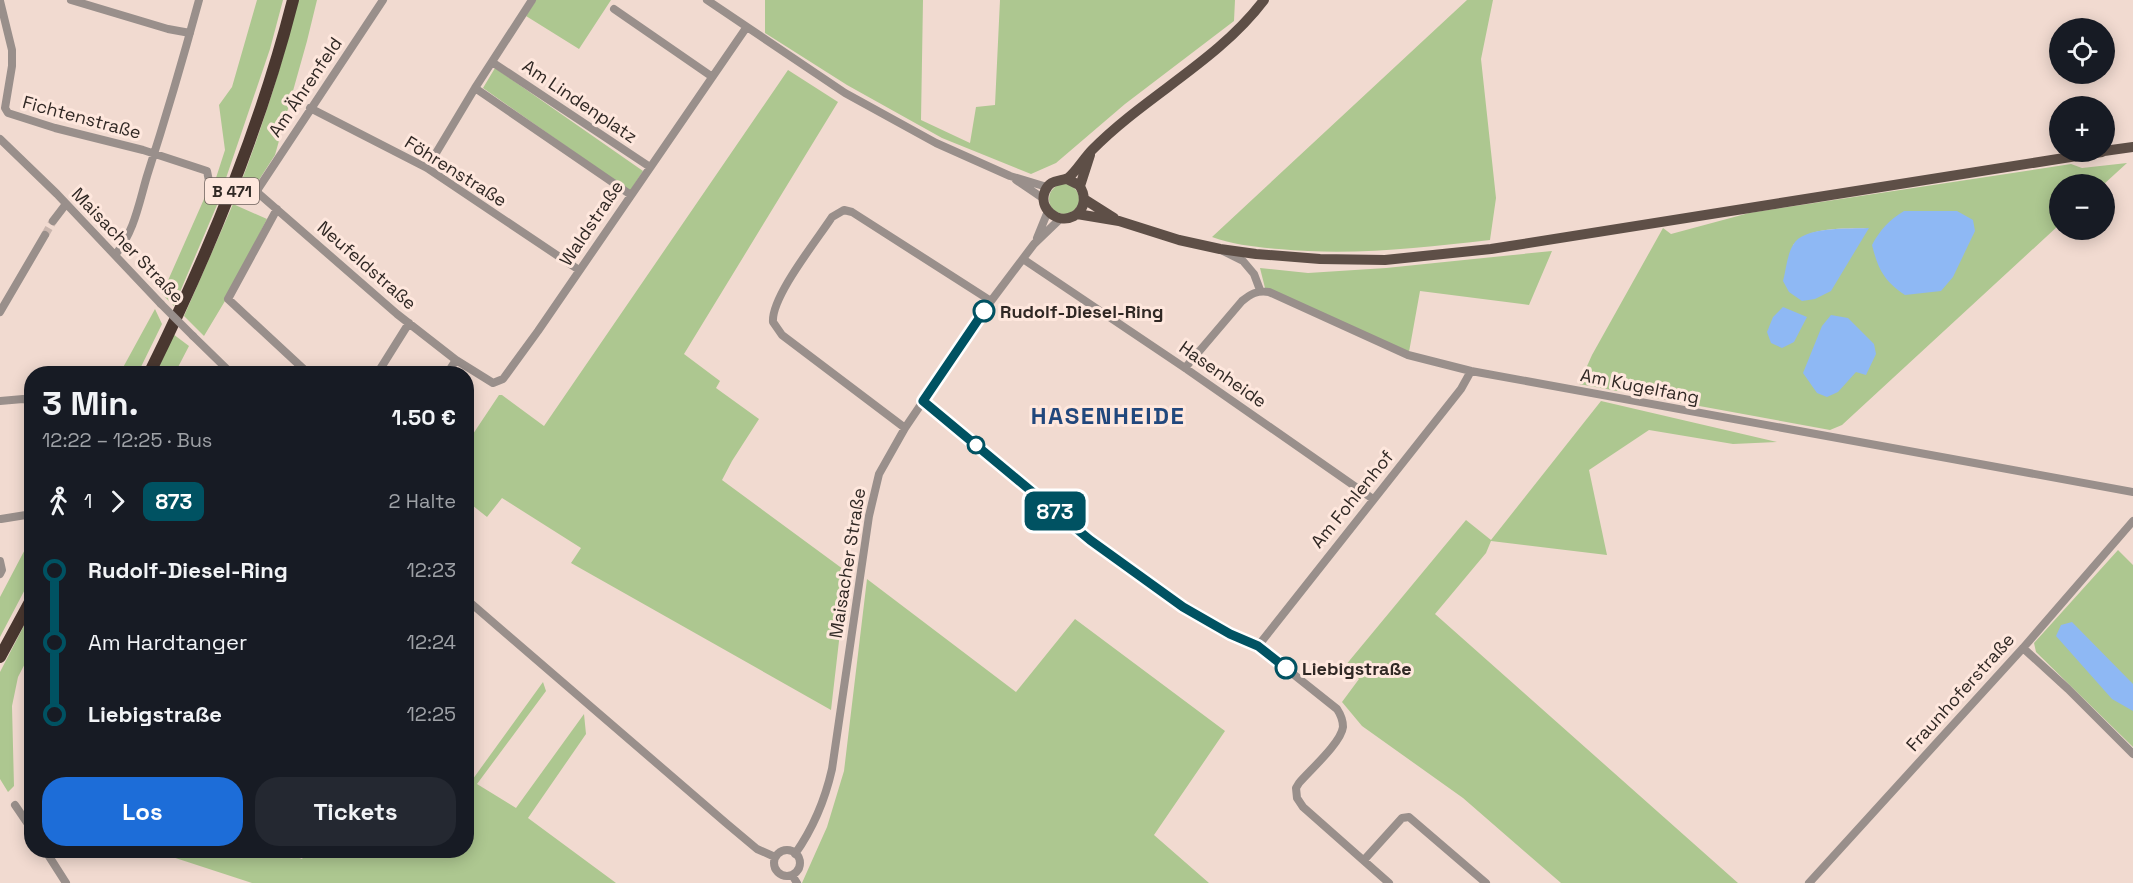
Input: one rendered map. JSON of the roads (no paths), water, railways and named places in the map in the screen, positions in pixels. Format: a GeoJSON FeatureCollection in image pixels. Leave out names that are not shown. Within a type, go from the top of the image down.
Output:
{"type":"FeatureCollection","features":[{"type":"Feature","properties":{"kind":"highway","name":"B 471"},"geometry":{"type":"LineString","coordinates":[[153,366],[206,255],[243,163],[280,52],[293,0]]}},
{"type":"Feature","properties":{"kind":"highway"},"geometry":{"type":"LineString","coordinates":[[0,657],[24,613]]}},
{"type":"Feature","properties":{"kind":"main road"},"geometry":{"type":"LineString","coordinates":[[1067,178],[1106,137],[1211,52],[1264,0]]}},
{"type":"Feature","properties":{"kind":"main road"},"geometry":{"type":"LineString","coordinates":[[2115,149],[2133,147]]}},
{"type":"Feature","properties":{"kind":"main road"},"geometry":{"type":"LineString","coordinates":[[1080,186],[1067,178],[1056,180],[1047,187],[1044,199],[1048,211],[1060,219],[1070,218],[1077,214],[1083,206],[1084,199],[1080,186],[1091,151]]}},
{"type":"Feature","properties":{"kind":"main road"},"geometry":{"type":"LineString","coordinates":[[1077,214],[1119,221],[1179,240],[1220,249],[1320,259],[1374,260],[1491,249],[2049,160]]}},
{"type":"Feature","properties":{"kind":"main road"},"geometry":{"type":"LineString","coordinates":[[1084,199],[1119,221]]}},
{"type":"Feature","properties":{"kind":"street"},"geometry":{"type":"LineString","coordinates":[[71,0],[148,24],[190,33]]}},
{"type":"Feature","properties":{"kind":"street"},"geometry":{"type":"LineString","coordinates":[[115,255],[126,243],[199,0]]}},
{"type":"Feature","properties":{"kind":"street","name":"Am Ährenfeld"},"geometry":{"type":"LineString","coordinates":[[258,193],[258,189],[310,108],[383,0]]}},
{"type":"Feature","properties":{"kind":"street"},"geometry":{"type":"LineString","coordinates":[[427,168],[532,0]]}},
{"type":"Feature","properties":{"kind":"street","name":"Fichtenstraße"},"geometry":{"type":"LineString","coordinates":[[0,2],[12,50],[12,66],[5,108],[8,113],[154,154]]}},
{"type":"Feature","properties":{"kind":"street"},"geometry":{"type":"LineString","coordinates":[[712,2],[746,28],[845,93],[936,143],[1010,176],[1047,187]]}},
{"type":"Feature","properties":{"kind":"street"},"geometry":{"type":"LineString","coordinates":[[614,9],[711,76]]}},
{"type":"Feature","properties":{"kind":"street","name":"Waldstraße"},"geometry":{"type":"LineString","coordinates":[[474,371],[493,383],[503,379],[746,28]]}},
{"type":"Feature","properties":{"kind":"street","name":"Am Lindenplatz"},"geometry":{"type":"LineString","coordinates":[[492,62],[650,167]]}},
{"type":"Feature","properties":{"kind":"street"},"geometry":{"type":"LineString","coordinates":[[475,88],[631,195]]}},
{"type":"Feature","properties":{"kind":"street","name":"Föhrenstraße"},"geometry":{"type":"LineString","coordinates":[[310,108],[427,168],[579,270]]}},
{"type":"Feature","properties":{"kind":"street","name":"Maisacher Straße"},"geometry":{"type":"LineString","coordinates":[[0,139],[224,366]]}},
{"type":"Feature","properties":{"kind":"street"},"geometry":{"type":"LineString","coordinates":[[154,154],[207,171],[208,181],[212,184]]}},
{"type":"Feature","properties":{"kind":"street"},"geometry":{"type":"LineString","coordinates":[[1010,176],[1044,199]]}},
{"type":"Feature","properties":{"kind":"street","name":"Neufeldstraße"},"geometry":{"type":"LineString","coordinates":[[258,193],[409,323],[456,360]]}},
{"type":"Feature","properties":{"kind":"street"},"geometry":{"type":"LineString","coordinates":[[53,221],[66,204]]}},
{"type":"Feature","properties":{"kind":"street"},"geometry":{"type":"LineString","coordinates":[[277,209],[228,299],[300,366]]}},
{"type":"Feature","properties":{"kind":"street"},"geometry":{"type":"LineString","coordinates":[[905,428],[782,335],[773,322],[774,306],[832,217],[844,210],[852,212],[991,301]]}},
{"type":"Feature","properties":{"kind":"street","name":"Maisacher Straße"},"geometry":{"type":"LineString","coordinates":[[1034,244],[1048,211]]}},
{"type":"Feature","properties":{"kind":"street","name":"Maisacher Straße"},"geometry":{"type":"LineString","coordinates":[[795,854],[815,823],[828,789],[871,502],[879,474],[905,428],[991,301],[1034,244],[1060,219]]}},
{"type":"Feature","properties":{"kind":"street"},"geometry":{"type":"LineString","coordinates":[[0,312],[45,235]]}},
{"type":"Feature","properties":{"kind":"street"},"geometry":{"type":"LineString","coordinates":[[1185,368],[1242,301],[1260,290],[1254,274],[1243,261],[1220,249]]}},
{"type":"Feature","properties":{"kind":"street","name":"Hasenheide"},"geometry":{"type":"LineString","coordinates":[[1023,259],[1373,499]]}},
{"type":"Feature","properties":{"kind":"street","name":"Am Kugelfang"},"geometry":{"type":"LineString","coordinates":[[1260,290],[1408,355],[1471,371],[2133,492]]}},
{"type":"Feature","properties":{"kind":"street"},"geometry":{"type":"LineString","coordinates":[[382,366],[409,323]]}},
{"type":"Feature","properties":{"kind":"street"},"geometry":{"type":"LineString","coordinates":[[452,366],[456,360]]}},
{"type":"Feature","properties":{"kind":"street","name":"Waldstraße"},"geometry":{"type":"LineString","coordinates":[[456,360],[466,366]]}},
{"type":"Feature","properties":{"kind":"street","name":"Am Fohlenhof"},"geometry":{"type":"LineString","coordinates":[[1258,646],[1461,389],[1471,371]]}},
{"type":"Feature","properties":{"kind":"street"},"geometry":{"type":"LineString","coordinates":[[0,401],[24,399]]}},
{"type":"Feature","properties":{"kind":"street"},"geometry":{"type":"LineString","coordinates":[[923,401],[1054,511],[1142,578],[1202,618],[1258,646],[1337,710],[1342,717],[1343,729],[1338,739],[1299,783],[1296,788],[1297,798],[1313,818],[1389,883]]}},
{"type":"Feature","properties":{"kind":"street"},"geometry":{"type":"LineString","coordinates":[[0,517],[24,515]]}},
{"type":"Feature","properties":{"kind":"street","name":"Fraunhoferstraße"},"geometry":{"type":"LineString","coordinates":[[1809,883],[2023,648],[2133,521]]}},
{"type":"Feature","properties":{"kind":"street"},"geometry":{"type":"LineString","coordinates":[[0,561],[2,570],[0,574]]}},
{"type":"Feature","properties":{"kind":"street"},"geometry":{"type":"LineString","coordinates":[[474,606],[757,849],[775,857]]}},
{"type":"Feature","properties":{"kind":"street"},"geometry":{"type":"LineString","coordinates":[[2023,648],[2133,754]]}},
{"type":"Feature","properties":{"kind":"street"},"geometry":{"type":"LineString","coordinates":[[15,805],[24,818]]}},
{"type":"Feature","properties":{"kind":"street"},"geometry":{"type":"LineString","coordinates":[[1364,860],[1402,818],[1409,817],[1486,883]]}},
{"type":"Feature","properties":{"kind":"street"},"geometry":{"type":"LineString","coordinates":[[786,850],[795,854],[799,858],[799,866],[794,879],[781,875],[774,868],[775,857],[781,851],[786,850]]}},
{"type":"Feature","properties":{"kind":"street"},"geometry":{"type":"LineString","coordinates":[[50,858],[66,883]]}},
{"type":"Feature","properties":{"kind":"street"},"geometry":{"type":"LineString","coordinates":[[774,883],[781,875]]}},
{"type":"Feature","properties":{"kind":"water"},"geometry":{"type":"Polygon","coordinates":[[[1904,211],[1957,211],[1973,220],[1975,231],[1953,277],[1941,291],[1905,295],[1892,285],[1880,268],[1872,245],[1885,226],[1904,211]]]}},
{"type":"Feature","properties":{"kind":"water"},"geometry":{"type":"Polygon","coordinates":[[[1869,228],[1831,291],[1815,299],[1802,301],[1789,292],[1783,281],[1789,253],[1798,239],[1806,234],[1827,230],[1869,228]]]}},
{"type":"Feature","properties":{"kind":"water"},"geometry":{"type":"Polygon","coordinates":[[[1783,307],[1807,317],[1794,342],[1782,348],[1771,343],[1767,332],[1773,317],[1783,307]]]}},
{"type":"Feature","properties":{"kind":"water"},"geometry":{"type":"Polygon","coordinates":[[[1831,315],[1848,318],[1874,344],[1876,354],[1866,375],[1856,372],[1838,392],[1827,397],[1817,393],[1803,373],[1822,326],[1831,315]]]}},
{"type":"Feature","properties":{"kind":"water"},"geometry":{"type":"Polygon","coordinates":[[[2072,622],[2133,684],[2133,711],[2112,699],[2056,636],[2061,625],[2072,622]]]}},
{"type":"Feature","properties":{"kind":"tunnel"},"geometry":{"type":"LineString","coordinates":[[45,235],[53,221]]}},
{"type":"Feature","properties":{"kind":"place","name":"Rudolf-Diesel-Ring"},"geometry":{"type":"Point","coordinates":[984,311]}},
{"type":"Feature","properties":{"kind":"place","name":"Liebigstraße"},"geometry":{"type":"Point","coordinates":[1286,668]}},
{"type":"Feature","properties":{"kind":"district","name":"HASENHEIDE"},"geometry":{"type":"Point","coordinates":[1108,415]}}]}
